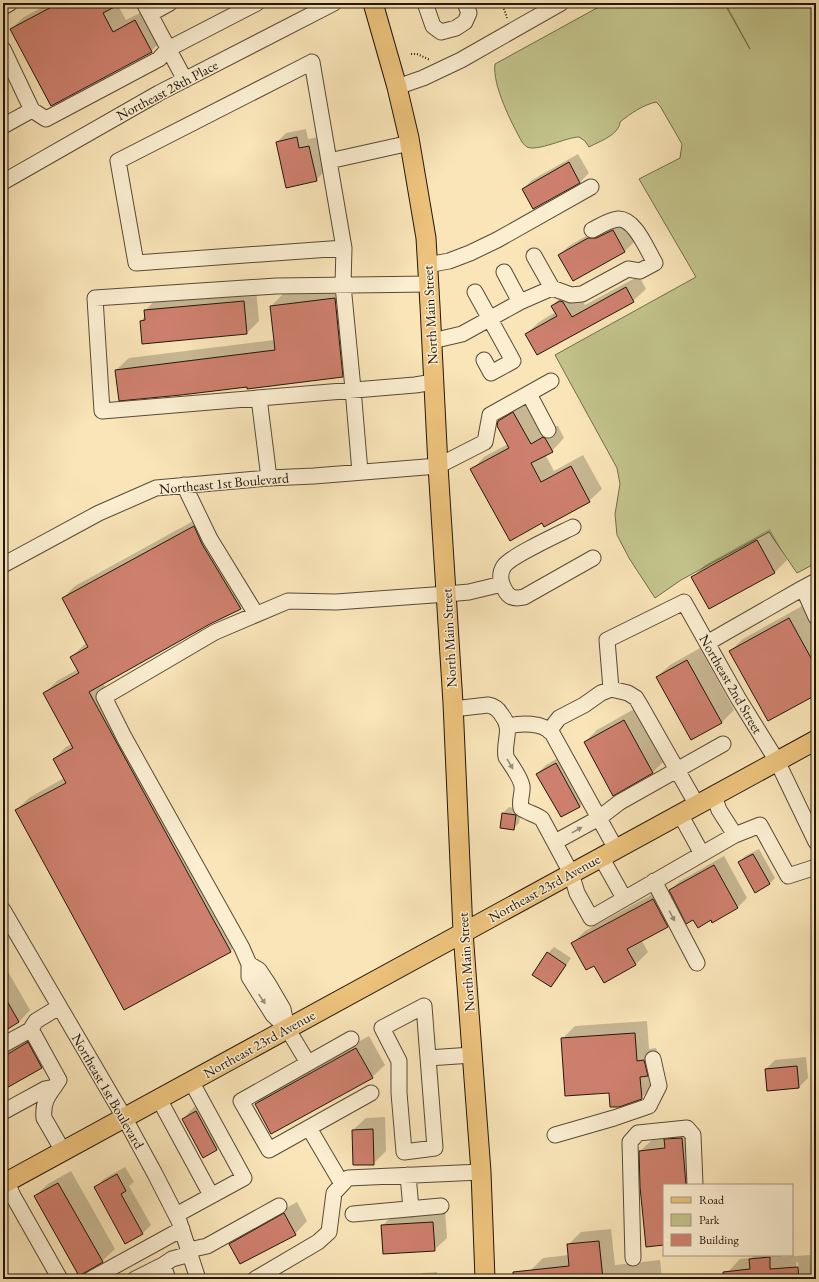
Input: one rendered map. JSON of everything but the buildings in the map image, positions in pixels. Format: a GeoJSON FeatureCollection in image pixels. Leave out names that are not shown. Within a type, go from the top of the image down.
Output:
{"type":"FeatureCollection","features":[{"type":"Feature","properties":{"kind":"main road","name":"North Main Street"},"geometry":{"type":"LineString","coordinates":[[373,3],[397,87],[410,143],[426,238],[453,709],[463,932],[481,1172],[485,1279]]}},
{"type":"Feature","properties":{"kind":"main road","name":"Northeast 23rd Avenue"},"geometry":{"type":"LineString","coordinates":[[5,1183],[816,740]]}},
{"type":"Feature","properties":{"kind":"street"},"geometry":{"type":"LineString","coordinates":[[3,7],[10,3]]}},
{"type":"Feature","properties":{"kind":"street"},"geometry":{"type":"LineString","coordinates":[[170,3],[147,8],[185,80]]}},
{"type":"Feature","properties":{"kind":"street"},"geometry":{"type":"LineString","coordinates":[[3,49],[32,110],[46,120],[159,59],[168,49],[257,3]]}},
{"type":"Feature","properties":{"kind":"street","name":"Northeast 28th Place"},"geometry":{"type":"LineString","coordinates":[[3,182],[159,93],[334,3]]}},
{"type":"Feature","properties":{"kind":"street"},"geometry":{"type":"LineString","coordinates":[[425,3],[433,26],[441,32],[456,28],[466,22],[469,13],[465,3]]}},
{"type":"Feature","properties":{"kind":"street"},"geometry":{"type":"LineString","coordinates":[[397,87],[423,78],[461,60],[561,3]]}},
{"type":"Feature","properties":{"kind":"street"},"geometry":{"type":"LineString","coordinates":[[344,248],[136,263],[118,162],[312,62],[344,248],[343,285],[360,472]]}},
{"type":"Feature","properties":{"kind":"street"},"geometry":{"type":"LineString","coordinates":[[3,126],[32,110]]}},
{"type":"Feature","properties":{"kind":"street"},"geometry":{"type":"LineString","coordinates":[[329,161],[410,143]]}},
{"type":"Feature","properties":{"kind":"street"},"geometry":{"type":"LineString","coordinates":[[427,265],[450,261],[477,250],[591,187]]}},
{"type":"Feature","properties":{"kind":"street"},"geometry":{"type":"LineString","coordinates":[[534,256],[552,288],[571,295],[582,294],[628,269],[640,271],[655,264],[634,227],[629,222],[619,219],[608,222],[592,230]]}},
{"type":"Feature","properties":{"kind":"street"},"geometry":{"type":"LineString","coordinates":[[504,272],[520,302]]}},
{"type":"Feature","properties":{"kind":"street"},"geometry":{"type":"LineString","coordinates":[[429,284],[276,286],[95,298],[102,411],[434,382]]}},
{"type":"Feature","properties":{"kind":"street"},"geometry":{"type":"LineString","coordinates":[[432,341],[462,334],[520,302],[552,288]]}},
{"type":"Feature","properties":{"kind":"street"},"geometry":{"type":"LineString","coordinates":[[475,292],[513,361],[491,373],[484,360]]}},
{"type":"Feature","properties":{"kind":"street"},"geometry":{"type":"LineString","coordinates":[[438,466],[485,442],[490,415],[551,381]]}},
{"type":"Feature","properties":{"kind":"street"},"geometry":{"type":"LineString","coordinates":[[528,394],[548,430]]}},
{"type":"Feature","properties":{"kind":"street"},"geometry":{"type":"LineString","coordinates":[[259,398],[268,478]]}},
{"type":"Feature","properties":{"kind":"street","name":"Northeast 1st Boulevard"},"geometry":{"type":"LineString","coordinates":[[3,565],[99,513],[156,488],[268,478],[314,476],[438,466]]}},
{"type":"Feature","properties":{"kind":"street"},"geometry":{"type":"LineString","coordinates":[[184,485],[210,539],[256,614]]}},
{"type":"Feature","properties":{"kind":"street"},"geometry":{"type":"LineString","coordinates":[[573,527],[508,561],[501,571],[500,576],[504,590],[512,598],[524,597],[593,558]]}},
{"type":"Feature","properties":{"kind":"street"},"geometry":{"type":"LineString","coordinates":[[707,643],[816,581]]}},
{"type":"Feature","properties":{"kind":"street"},"geometry":{"type":"LineString","coordinates":[[308,1063],[287,1028],[283,1009],[259,970],[250,964],[124,737],[104,697],[215,632],[288,602],[336,602],[446,594],[469,592],[502,584]]}},
{"type":"Feature","properties":{"kind":"street"},"geometry":{"type":"LineString","coordinates":[[803,588],[816,617]]}},
{"type":"Feature","properties":{"kind":"street","name":"Northeast 2nd Street"},"geometry":{"type":"LineString","coordinates":[[611,689],[607,640],[684,602],[738,698],[777,761],[816,842]]}},
{"type":"Feature","properties":{"kind":"street"},"geometry":{"type":"LineString","coordinates":[[549,731],[559,718],[584,705],[601,693],[611,689],[628,693],[636,698],[697,805]]}},
{"type":"Feature","properties":{"kind":"street"},"geometry":{"type":"LineString","coordinates":[[453,709],[491,705],[494,706],[502,715],[508,726],[508,734],[505,745],[506,757],[521,782],[521,808],[542,819],[571,873],[577,893],[591,918],[735,835],[760,825],[788,876],[816,867]]}},
{"type":"Feature","properties":{"kind":"street"},"geometry":{"type":"LineString","coordinates":[[508,726],[521,724],[532,725],[549,731],[554,737],[599,818],[608,853],[624,898]]}},
{"type":"Feature","properties":{"kind":"street"},"geometry":{"type":"LineString","coordinates":[[555,842],[599,818],[620,802],[723,744]]}},
{"type":"Feature","properties":{"kind":"street"},"geometry":{"type":"LineString","coordinates":[[714,796],[720,810],[735,835]]}},
{"type":"Feature","properties":{"kind":"street"},"geometry":{"type":"LineString","coordinates":[[680,814],[702,854]]}},
{"type":"Feature","properties":{"kind":"street"},"geometry":{"type":"LineString","coordinates":[[654,881],[697,963]]}},
{"type":"Feature","properties":{"kind":"street","name":"Northeast 1st Boulevard"},"geometry":{"type":"LineString","coordinates":[[5,920],[60,1007],[124,1117],[176,1215],[198,1279]]}},
{"type":"Feature","properties":{"kind":"street"},"geometry":{"type":"LineString","coordinates":[[424,1006],[428,1058],[435,1148],[404,1152],[399,1093],[399,1061],[382,1028],[424,1006]]}},
{"type":"Feature","properties":{"kind":"street"},"geometry":{"type":"LineString","coordinates":[[3,1045],[32,1029],[36,1021],[60,1007]]}},
{"type":"Feature","properties":{"kind":"street"},"geometry":{"type":"LineString","coordinates":[[32,1029],[59,1080],[44,1105],[44,1118],[62,1151]]}},
{"type":"Feature","properties":{"kind":"street"},"geometry":{"type":"LineString","coordinates":[[351,1039],[241,1101],[269,1150],[371,1094]]}},
{"type":"Feature","properties":{"kind":"street"},"geometry":{"type":"LineString","coordinates":[[428,1058],[472,1054]]}},
{"type":"Feature","properties":{"kind":"street"},"geometry":{"type":"LineString","coordinates":[[555,1135],[649,1106],[659,1086],[653,1060]]}},
{"type":"Feature","properties":{"kind":"street"},"geometry":{"type":"LineString","coordinates":[[176,1215],[244,1178],[191,1081]]}},
{"type":"Feature","properties":{"kind":"street"},"geometry":{"type":"LineString","coordinates":[[3,1112],[45,1089],[54,1087]]}},
{"type":"Feature","properties":{"kind":"street"},"geometry":{"type":"LineString","coordinates":[[159,1098],[211,1195]]}},
{"type":"Feature","properties":{"kind":"street"},"geometry":{"type":"LineString","coordinates":[[309,1128],[342,1184]]}},
{"type":"Feature","properties":{"kind":"street"},"geometry":{"type":"LineString","coordinates":[[633,1258],[630,1142],[638,1133],[687,1128],[693,1135],[696,1184]]}},
{"type":"Feature","properties":{"kind":"street"},"geometry":{"type":"LineString","coordinates":[[255,1279],[318,1242],[329,1232],[334,1193],[348,1178],[481,1172]]}},
{"type":"Feature","properties":{"kind":"street"},"geometry":{"type":"LineString","coordinates":[[408,1175],[411,1209]]}},
{"type":"Feature","properties":{"kind":"street"},"geometry":{"type":"LineString","coordinates":[[5,1183],[60,1279]]}},
{"type":"Feature","properties":{"kind":"street"},"geometry":{"type":"LineString","coordinates":[[135,1279],[165,1272],[172,1259],[207,1246],[279,1206]]}},
{"type":"Feature","properties":{"kind":"street"},"geometry":{"type":"LineString","coordinates":[[353,1214],[441,1206]]}},
{"type":"Feature","properties":{"kind":"street"},"geometry":{"type":"LineString","coordinates":[[91,1279],[182,1230]]}},
{"type":"Feature","properties":{"kind":"path"},"geometry":{"type":"LineString","coordinates":[[502,3],[508,20]]}},
{"type":"Feature","properties":{"kind":"path"},"geometry":{"type":"LineString","coordinates":[[411,54],[416,54],[424,58],[434,60]]}},
{"type":"Feature","properties":{"kind":"green space"},"geometry":{"type":"Polygon","coordinates":[[[606,3],[724,3],[750,49],[725,3],[816,3],[816,563],[797,573],[769,532],[681,580],[655,598],[629,558],[617,535],[615,514],[620,484],[617,468],[555,355],[696,277],[639,179],[680,158],[682,144],[660,106],[656,102],[646,105],[633,113],[620,122],[619,127],[613,134],[589,147],[585,141],[579,137],[538,148],[532,148],[527,147],[522,142],[508,115],[500,93],[495,73],[495,64],[606,3]]]}}]}
